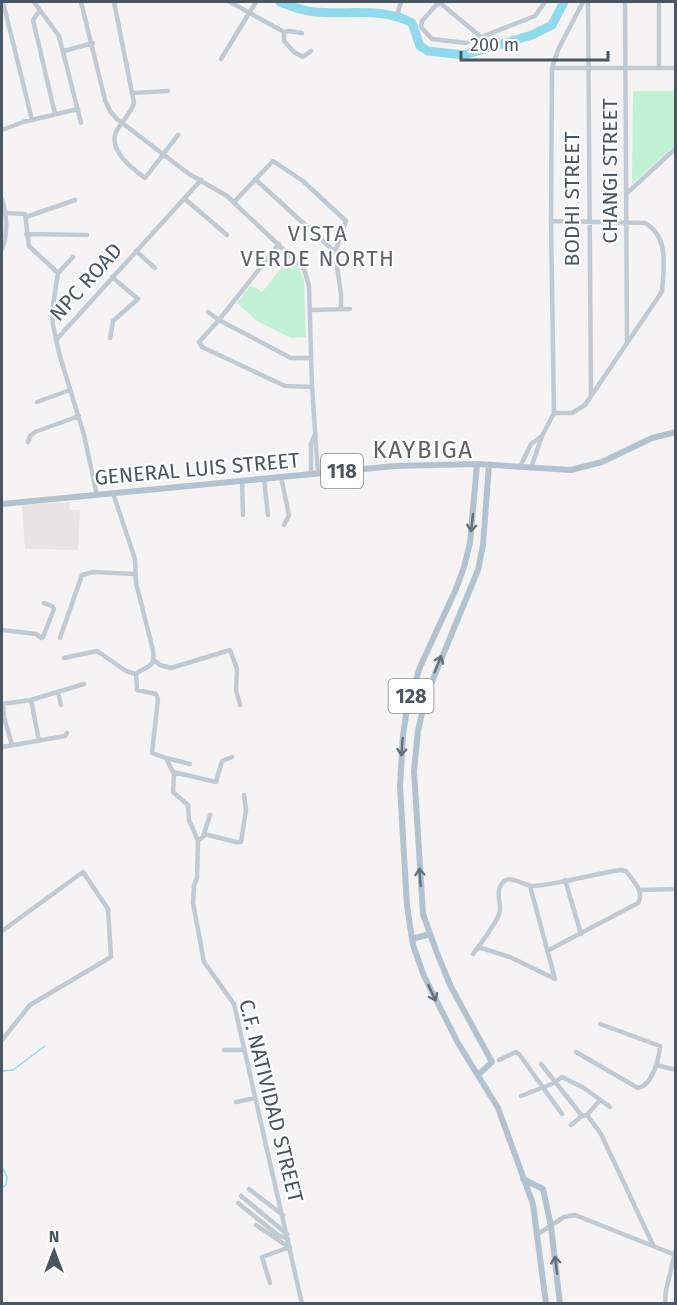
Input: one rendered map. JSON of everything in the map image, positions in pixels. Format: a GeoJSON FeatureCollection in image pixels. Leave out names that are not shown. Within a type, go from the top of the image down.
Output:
{"type":"FeatureCollection","features":[{"type":"Feature","properties":{"kind":"main road","name":"GENERAL LUIS STREET"},"geometry":{"type":"LineString","coordinates":[[2,504],[395,466],[477,464],[561,470],[580,469],[602,462],[652,438],[675,432]]}},
{"type":"Feature","properties":{"kind":"main road","name":"128"},"geometry":{"type":"LineString","coordinates":[[477,464],[470,543],[464,567],[420,667],[407,710],[400,786],[407,906],[412,939],[424,976],[441,1013],[498,1108],[533,1204],[546,1304]]}},
{"type":"Feature","properties":{"kind":"main road","name":"128"},"geometry":{"type":"LineString","coordinates":[[478,1074],[492,1062],[452,987],[430,934],[421,904],[414,764],[426,696],[478,570],[483,545],[489,465]]}},
{"type":"Feature","properties":{"kind":"main road"},"geometry":{"type":"LineString","coordinates":[[476,473],[489,474]]}},
{"type":"Feature","properties":{"kind":"main road"},"geometry":{"type":"LineString","coordinates":[[435,636],[448,642]]}},
{"type":"Feature","properties":{"kind":"main road"},"geometry":{"type":"LineString","coordinates":[[412,939],[430,934]]}},
{"type":"Feature","properties":{"kind":"main road"},"geometry":{"type":"LineString","coordinates":[[523,1178],[543,1189],[551,1226],[561,1304]]}},
{"type":"Feature","properties":{"kind":"street"},"geometry":{"type":"LineString","coordinates":[[3,2],[32,120]]}},
{"type":"Feature","properties":{"kind":"street"},"geometry":{"type":"LineString","coordinates":[[34,2],[57,32],[64,51],[81,123]]}},
{"type":"Feature","properties":{"kind":"street"},"geometry":{"type":"LineString","coordinates":[[81,2],[107,106],[113,115],[163,154],[234,202],[304,269],[308,279],[310,310],[314,436],[317,444],[315,475]]}},
{"type":"Feature","properties":{"kind":"street"},"geometry":{"type":"LineString","coordinates":[[114,2],[133,93],[133,107],[115,136],[118,149],[127,164],[145,178],[178,135]]}},
{"type":"Feature","properties":{"kind":"street"},"geometry":{"type":"LineString","coordinates":[[231,2],[284,32],[302,33]]}},
{"type":"Feature","properties":{"kind":"street"},"geometry":{"type":"LineString","coordinates":[[221,59],[256,2]]}},
{"type":"Feature","properties":{"kind":"street"},"geometry":{"type":"LineString","coordinates":[[398,12],[401,2]]}},
{"type":"Feature","properties":{"kind":"street"},"geometry":{"type":"LineString","coordinates":[[481,37],[439,2],[422,21],[421,27],[432,39],[466,44],[535,16],[545,2]]}},
{"type":"Feature","properties":{"kind":"street"},"geometry":{"type":"LineString","coordinates":[[531,468],[542,436],[554,413],[551,221],[552,68],[558,50],[583,2]]}},
{"type":"Feature","properties":{"kind":"street","name":"BODHI STREET"},"geometry":{"type":"LineString","coordinates":[[588,2],[591,396]]}},
{"type":"Feature","properties":{"kind":"street","name":"CHANGI STREET"},"geometry":{"type":"LineString","coordinates":[[625,2],[627,341]]}},
{"type":"Feature","properties":{"kind":"street"},"geometry":{"type":"LineString","coordinates":[[659,2],[659,68]]}},
{"type":"Feature","properties":{"kind":"street"},"geometry":{"type":"LineString","coordinates":[[40,10],[33,20],[55,114]]}},
{"type":"Feature","properties":{"kind":"street"},"geometry":{"type":"LineString","coordinates":[[284,32],[284,41],[298,55],[305,57],[311,51]]}},
{"type":"Feature","properties":{"kind":"street"},"geometry":{"type":"LineString","coordinates":[[64,51],[93,43]]}},
{"type":"Feature","properties":{"kind":"street"},"geometry":{"type":"LineString","coordinates":[[552,68],[675,68]]}},
{"type":"Feature","properties":{"kind":"street"},"geometry":{"type":"LineString","coordinates":[[133,93],[168,91]]}},
{"type":"Feature","properties":{"kind":"street"},"geometry":{"type":"LineString","coordinates":[[2,130],[78,109]]}},
{"type":"Feature","properties":{"kind":"street"},"geometry":{"type":"LineString","coordinates":[[627,193],[675,148]]}},
{"type":"Feature","properties":{"kind":"street"},"geometry":{"type":"LineString","coordinates":[[234,202],[273,161],[303,181],[346,221],[335,252],[341,309]]}},
{"type":"Feature","properties":{"kind":"street"},"geometry":{"type":"LineString","coordinates":[[255,179],[335,252]]}},
{"type":"Feature","properties":{"kind":"street","name":"NPC ROAD"},"geometry":{"type":"LineString","coordinates":[[97,495],[79,416],[56,340],[201,180]]}},
{"type":"Feature","properties":{"kind":"street"},"geometry":{"type":"LineString","coordinates":[[2,199],[5,213],[5,241],[2,249]]}},
{"type":"Feature","properties":{"kind":"street"},"geometry":{"type":"LineString","coordinates":[[185,199],[227,235]]}},
{"type":"Feature","properties":{"kind":"street"},"geometry":{"type":"LineString","coordinates":[[26,217],[75,200]]}},
{"type":"Feature","properties":{"kind":"street"},"geometry":{"type":"LineString","coordinates":[[5,213],[24,214],[26,217]]}},
{"type":"Feature","properties":{"kind":"street"},"geometry":{"type":"LineString","coordinates":[[26,217],[31,249],[58,273]]}},
{"type":"Feature","properties":{"kind":"street"},"geometry":{"type":"LineString","coordinates":[[551,221],[645,223],[661,241],[664,250],[662,291],[591,396],[573,413],[554,413]]}},
{"type":"Feature","properties":{"kind":"street"},"geometry":{"type":"LineString","coordinates":[[27,234],[87,236]]}},
{"type":"Feature","properties":{"kind":"street"},"geometry":{"type":"LineString","coordinates":[[279,244],[199,342],[201,347],[285,386],[312,387]]}},
{"type":"Feature","properties":{"kind":"street"},"geometry":{"type":"LineString","coordinates":[[136,251],[155,268]]}},
{"type":"Feature","properties":{"kind":"street"},"geometry":{"type":"LineString","coordinates":[[56,340],[52,312],[58,273],[73,257]]}},
{"type":"Feature","properties":{"kind":"street"},"geometry":{"type":"LineString","coordinates":[[110,338],[113,321],[138,299],[112,277]]}},
{"type":"Feature","properties":{"kind":"street"},"geometry":{"type":"LineString","coordinates":[[310,310],[350,309]]}},
{"type":"Feature","properties":{"kind":"street"},"geometry":{"type":"LineString","coordinates":[[208,312],[291,358],[311,358]]}},
{"type":"Feature","properties":{"kind":"street"},"geometry":{"type":"LineString","coordinates":[[37,402],[70,390]]}},
{"type":"Feature","properties":{"kind":"street"},"geometry":{"type":"LineString","coordinates":[[28,442],[30,436],[35,432],[79,416]]}},
{"type":"Feature","properties":{"kind":"street"},"geometry":{"type":"LineString","coordinates":[[520,467],[531,444],[542,436]]}},
{"type":"Feature","properties":{"kind":"street"},"geometry":{"type":"LineString","coordinates":[[281,477],[290,515],[284,525]]}},
{"type":"Feature","properties":{"kind":"street"},"geometry":{"type":"LineString","coordinates":[[264,479],[268,515]]}},
{"type":"Feature","properties":{"kind":"street"},"geometry":{"type":"LineString","coordinates":[[242,481],[243,515]]}},
{"type":"Feature","properties":{"kind":"street"},"geometry":{"type":"LineString","coordinates":[[113,493],[135,559],[135,574],[154,660],[160,665],[171,668],[230,650],[237,669],[236,690],[240,705]]}},
{"type":"Feature","properties":{"kind":"street"},"geometry":{"type":"LineString","coordinates":[[60,638],[82,575],[93,572],[135,574]]}},
{"type":"Feature","properties":{"kind":"street"},"geometry":{"type":"LineString","coordinates":[[2,630],[43,637],[54,609],[45,603]]}},
{"type":"Feature","properties":{"kind":"street"},"geometry":{"type":"LineString","coordinates":[[64,658],[97,651],[136,674]]}},
{"type":"Feature","properties":{"kind":"street"},"geometry":{"type":"LineString","coordinates":[[136,674],[150,667],[154,660]]}},
{"type":"Feature","properties":{"kind":"street"},"geometry":{"type":"LineString","coordinates":[[136,674],[137,690],[156,694],[158,698],[151,752],[190,764]]}},
{"type":"Feature","properties":{"kind":"street"},"geometry":{"type":"LineString","coordinates":[[12,745],[3,718],[2,704],[31,700],[84,684]]}},
{"type":"Feature","properties":{"kind":"street"},"geometry":{"type":"LineString","coordinates":[[58,692],[61,705]]}},
{"type":"Feature","properties":{"kind":"street"},"geometry":{"type":"LineString","coordinates":[[31,700],[39,741]]}},
{"type":"Feature","properties":{"kind":"street"},"geometry":{"type":"LineString","coordinates":[[2,747],[67,734]]}},
{"type":"Feature","properties":{"kind":"street"},"geometry":{"type":"LineString","coordinates":[[173,772],[216,782],[222,761],[232,757]]}},
{"type":"Feature","properties":{"kind":"street","name":"C.F. NATIVIDAD STREET"},"geometry":{"type":"LineString","coordinates":[[166,758],[173,772],[173,792],[188,805],[189,820],[198,841],[197,878],[193,903],[204,962],[234,1004],[302,1304]]}},
{"type":"Feature","properties":{"kind":"street"},"geometry":{"type":"LineString","coordinates":[[204,834],[241,842],[246,810],[244,795]]}},
{"type":"Feature","properties":{"kind":"street"},"geometry":{"type":"LineString","coordinates":[[198,841],[204,834],[210,815]]}},
{"type":"Feature","properties":{"kind":"street"},"geometry":{"type":"LineString","coordinates":[[473,954],[499,916],[500,886],[510,879],[530,886],[626,871],[640,890],[641,899],[635,906],[547,951]]}},
{"type":"Feature","properties":{"kind":"street"},"geometry":{"type":"LineString","coordinates":[[2,931],[83,872],[108,909],[111,957],[30,1005],[2,1040]]}},
{"type":"Feature","properties":{"kind":"street"},"geometry":{"type":"LineString","coordinates":[[565,880],[581,934]]}},
{"type":"Feature","properties":{"kind":"street"},"geometry":{"type":"LineString","coordinates":[[478,947],[510,957],[555,979],[530,886]]}},
{"type":"Feature","properties":{"kind":"street"},"geometry":{"type":"LineString","coordinates":[[640,890],[675,889]]}},
{"type":"Feature","properties":{"kind":"street"},"geometry":{"type":"LineString","coordinates":[[576,1052],[638,1088],[646,1084],[656,1065],[659,1046],[600,1024]]}},
{"type":"Feature","properties":{"kind":"street"},"geometry":{"type":"LineString","coordinates":[[224,1050],[244,1050]]}},
{"type":"Feature","properties":{"kind":"street"},"geometry":{"type":"LineString","coordinates":[[500,1060],[516,1052],[519,1054],[562,1114]]}},
{"type":"Feature","properties":{"kind":"street"},"geometry":{"type":"LineString","coordinates":[[541,1064],[554,1083],[601,1134],[653,1245]]}},
{"type":"Feature","properties":{"kind":"street"},"geometry":{"type":"LineString","coordinates":[[656,1065],[675,1070]]}},
{"type":"Feature","properties":{"kind":"street"},"geometry":{"type":"LineString","coordinates":[[521,1096],[554,1083],[562,1077],[584,1088],[610,1107]]}},
{"type":"Feature","properties":{"kind":"street"},"geometry":{"type":"LineString","coordinates":[[237,1102],[255,1098]]}},
{"type":"Feature","properties":{"kind":"street"},"geometry":{"type":"LineString","coordinates":[[571,1125],[600,1100]]}},
{"type":"Feature","properties":{"kind":"street"},"geometry":{"type":"LineString","coordinates":[[249,1189],[283,1215]]}},
{"type":"Feature","properties":{"kind":"street"},"geometry":{"type":"LineString","coordinates":[[241,1196],[288,1237]]}},
{"type":"Feature","properties":{"kind":"street"},"geometry":{"type":"LineString","coordinates":[[238,1203],[278,1235],[288,1237]]}},
{"type":"Feature","properties":{"kind":"street"},"geometry":{"type":"LineString","coordinates":[[538,1234],[564,1217],[575,1215],[674,1251],[665,1304]]}},
{"type":"Feature","properties":{"kind":"street"},"geometry":{"type":"LineString","coordinates":[[256,1225],[288,1246]]}},
{"type":"Feature","properties":{"kind":"street"},"geometry":{"type":"LineString","coordinates":[[270,1283],[262,1257],[288,1246]]}},
{"type":"Feature","properties":{"kind":"shaded area"},"geometry":{"type":"Polygon","coordinates":[[[69,502],[70,510],[80,510],[78,550],[25,549],[22,505],[69,502]]]}},
{"type":"Feature","properties":{"kind":"green space"},"geometry":{"type":"Polygon","coordinates":[[[633,91],[675,91],[676,144],[632,184],[633,91]]]}},
{"type":"Feature","properties":{"kind":"green space"},"geometry":{"type":"Polygon","coordinates":[[[289,258],[300,270],[304,280],[306,337],[291,338],[257,321],[237,303],[251,285],[262,292],[289,258]]]}},
{"type":"Feature","properties":{"kind":"waterway"},"geometry":{"type":"LineString","coordinates":[[280,2],[310,11],[377,13],[401,18],[412,23],[420,46],[428,51],[464,55],[532,35],[552,25],[564,2]]}},
{"type":"Feature","properties":{"kind":"waterway"},"geometry":{"type":"LineString","coordinates":[[2,1071],[13,1070],[45,1046]]}},
{"type":"Feature","properties":{"kind":"waterway"},"geometry":{"type":"LineString","coordinates":[[2,1167],[7,1177],[6,1185],[2,1188]]}},
{"type":"Feature","properties":{"kind":"district","name":"VISTA VERDE NORTH"},"geometry":{"type":"Point","coordinates":[318,246]}},
{"type":"Feature","properties":{"kind":"district","name":"KAYBIGA"},"geometry":{"type":"Point","coordinates":[423,450]}}]}
